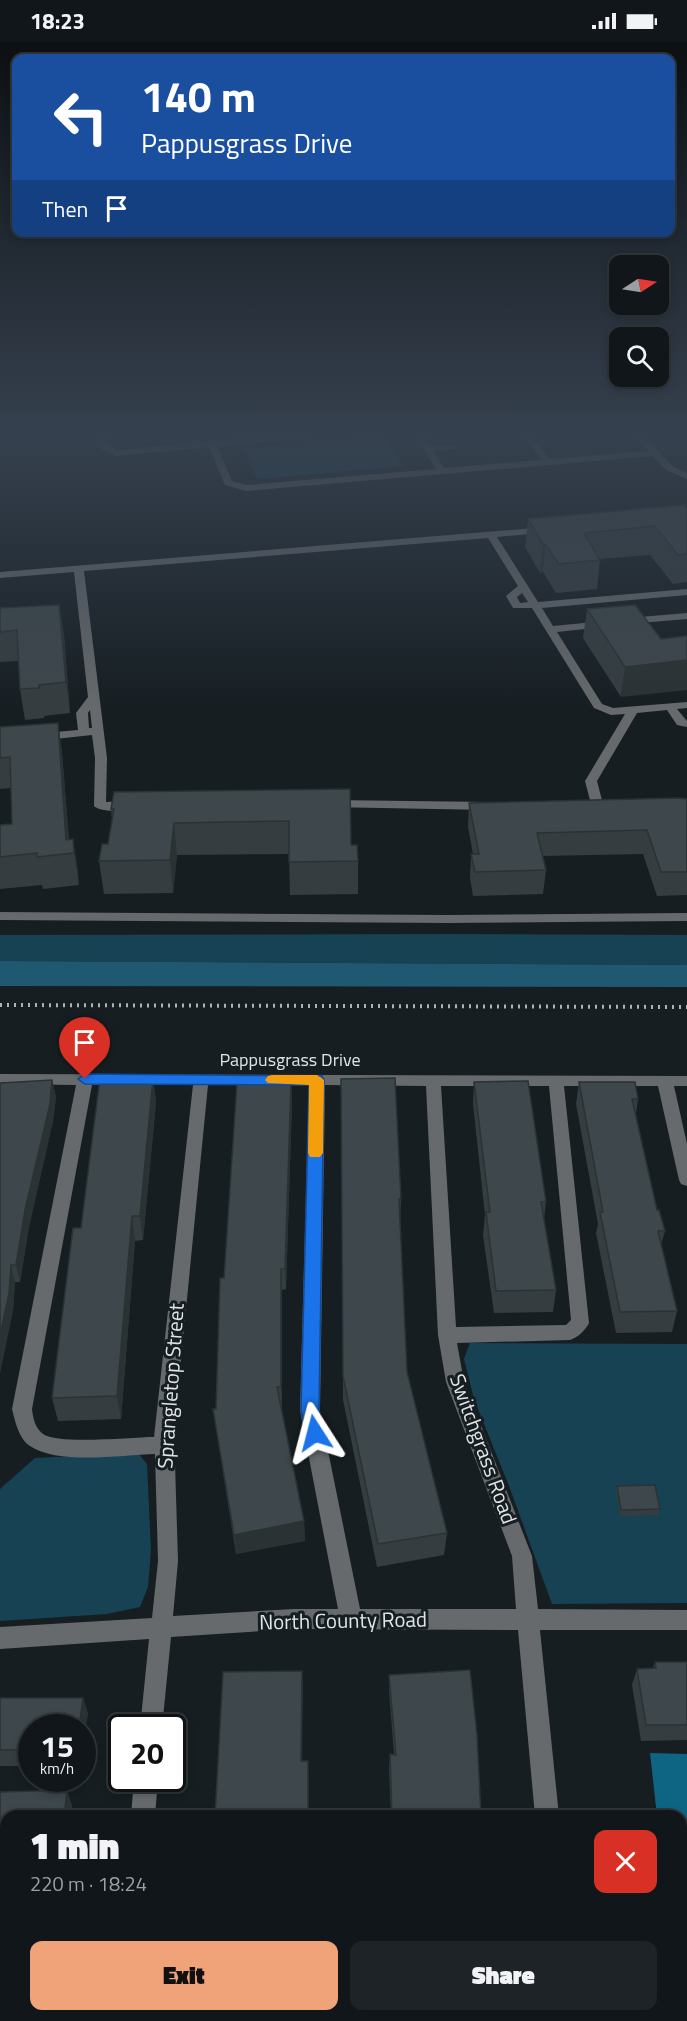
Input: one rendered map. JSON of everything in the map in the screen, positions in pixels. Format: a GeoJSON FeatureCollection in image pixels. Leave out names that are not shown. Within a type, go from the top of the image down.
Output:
{"type":"FeatureCollection","features":[{"type":"Feature","properties":{"kind":"street"},"geometry":{"type":"LineString","coordinates":[[0,574],[560,529]]}},
{"type":"Feature","properties":{"kind":"street"},"geometry":{"type":"LineString","coordinates":[[490,534],[598,706],[611,712],[632,712],[687,705]]}},
{"type":"Feature","properties":{"kind":"street"},"geometry":{"type":"LineString","coordinates":[[79,568],[93,698],[82,713],[101,758],[100,806],[144,805]]}},
{"type":"Feature","properties":{"kind":"street"},"geometry":{"type":"LineString","coordinates":[[524,587],[511,596],[517,606],[687,592]]}},
{"type":"Feature","properties":{"kind":"street"},"geometry":{"type":"LineString","coordinates":[[550,628],[687,616]]}},
{"type":"Feature","properties":{"kind":"street"},"geometry":{"type":"LineString","coordinates":[[670,707],[681,723],[687,724]]}},
{"type":"Feature","properties":{"kind":"street"},"geometry":{"type":"LineString","coordinates":[[598,808],[591,781],[632,712]]}},
{"type":"Feature","properties":{"kind":"street"},"geometry":{"type":"LineString","coordinates":[[0,741],[91,731]]}},
{"type":"Feature","properties":{"kind":"street"},"geometry":{"type":"LineString","coordinates":[[320,804],[505,806]]}},
{"type":"Feature","properties":{"kind":"street"},"geometry":{"type":"LineString","coordinates":[[0,916],[416,919],[687,917]]}},
{"type":"Feature","properties":{"kind":"street","name":"Pappusgrass Drive"},"geometry":{"type":"LineString","coordinates":[[0,1079],[687,1081]]}},
{"type":"Feature","properties":{"kind":"street"},"geometry":{"type":"LineString","coordinates":[[85,1079],[22,1409],[25,1425],[39,1442],[63,1447],[163,1445]]}},
{"type":"Feature","properties":{"kind":"street","name":"Sprangletop Street"},"geometry":{"type":"LineString","coordinates":[[152,1714],[168,1561],[163,1445],[201,1080]]}},
{"type":"Feature","properties":{"kind":"street"},"geometry":{"type":"LineString","coordinates":[[317,1080],[310,1411],[351,1619]]}},
{"type":"Feature","properties":{"kind":"street","name":"Switchgrass Road"},"geometry":{"type":"LineString","coordinates":[[433,1080],[447,1335],[455,1382],[522,1556],[546,1810]]}},
{"type":"Feature","properties":{"kind":"street"},"geometry":{"type":"LineString","coordinates":[[447,1335],[548,1334],[570,1332],[580,1323],[556,1080]]}},
{"type":"Feature","properties":{"kind":"street"},"geometry":{"type":"LineString","coordinates":[[665,1081],[687,1180]]}},
{"type":"Feature","properties":{"kind":"street","name":"North County Road"},"geometry":{"type":"LineString","coordinates":[[0,1638],[294,1619],[687,1620]]}},
{"type":"Feature","properties":{"kind":"street"},"geometry":{"type":"LineString","coordinates":[[143,1810],[145,1792]]}},
{"type":"Feature","properties":{"kind":"shaded area"},"geometry":{"type":"Polygon","coordinates":[[[0,935],[687,935],[687,965],[0,961],[0,935]]]}},
{"type":"Feature","properties":{"kind":"shaded area"},"geometry":{"type":"Polygon","coordinates":[[[0,961],[687,965],[687,987],[0,986],[0,961]]]}},
{"type":"Feature","properties":{"kind":"shaded area"},"geometry":{"type":"Polygon","coordinates":[[[470,1343],[687,1344],[687,1603],[552,1604],[474,1399],[464,1359],[470,1343]]]}},
{"type":"Feature","properties":{"kind":"shaded area"},"geometry":{"type":"Polygon","coordinates":[[[138,1453],[147,1464],[151,1550],[148,1587],[140,1607],[107,1614],[0,1621],[0,1489],[35,1458],[138,1453]]]}},
{"type":"Feature","properties":{"kind":"shaded area"},"geometry":{"type":"Polygon","coordinates":[[[650,1753],[687,1754],[687,1810],[656,1810],[650,1753]]]}},
{"type":"Feature","properties":{"kind":"building"},"geometry":{"type":"Polygon","coordinates":[[[532,526],[651,526],[584,533],[600,560],[559,564],[532,526]]]}},
{"type":"Feature","properties":{"kind":"building"},"geometry":{"type":"Polygon","coordinates":[[[655,526],[687,526],[687,554],[678,555],[655,526]]]}},
{"type":"Feature","properties":{"kind":"building"},"geometry":{"type":"Polygon","coordinates":[[[59,605],[66,682],[39,685],[39,688],[20,689],[17,630],[0,632],[0,608],[59,605]]]}},
{"type":"Feature","properties":{"kind":"building"},"geometry":{"type":"Polygon","coordinates":[[[635,605],[661,639],[687,636],[687,660],[625,667],[587,609],[635,605]]]}},
{"type":"Feature","properties":{"kind":"building"},"geometry":{"type":"Polygon","coordinates":[[[58,723],[66,840],[73,839],[74,853],[37,857],[37,853],[0,857],[0,825],[12,824],[10,757],[0,758],[0,727],[58,723]]]}},
{"type":"Feature","properties":{"kind":"building"},"geometry":{"type":"Polygon","coordinates":[[[350,789],[351,845],[357,845],[358,861],[289,862],[289,821],[174,823],[170,860],[99,861],[102,844],[108,844],[114,809],[111,809],[114,792],[350,789]]]}},
{"type":"Feature","properties":{"kind":"building"},"geometry":{"type":"Polygon","coordinates":[[[687,799],[687,872],[661,872],[647,830],[537,833],[546,870],[475,872],[471,854],[479,854],[469,803],[687,799]]]}},
{"type":"Feature","properties":{"kind":"building"},"geometry":{"type":"Polygon","coordinates":[[[100,1078],[153,1078],[140,1216],[132,1216],[117,1396],[52,1398],[73,1228],[81,1228],[100,1078]]]}},
{"type":"Feature","properties":{"kind":"building"},"geometry":{"type":"Polygon","coordinates":[[[395,1078],[407,1372],[447,1533],[378,1544],[343,1376],[341,1079],[395,1078]]]}},
{"type":"Feature","properties":{"kind":"building"},"geometry":{"type":"Polygon","coordinates":[[[52,1080],[50,1104],[25,1210],[16,1265],[11,1265],[9,1294],[0,1335],[0,1083],[52,1080]]]}},
{"type":"Feature","properties":{"kind":"building"},"geometry":{"type":"Polygon","coordinates":[[[528,1081],[546,1202],[541,1202],[556,1290],[496,1291],[486,1212],[490,1212],[474,1082],[528,1081]]]}},
{"type":"Feature","properties":{"kind":"building"},"geometry":{"type":"Polygon","coordinates":[[[237,1082],[291,1082],[285,1269],[281,1269],[281,1387],[277,1387],[304,1521],[234,1535],[213,1409],[216,1409],[220,1278],[224,1278],[237,1082]]]}},
{"type":"Feature","properties":{"kind":"building"},"geometry":{"type":"Polygon","coordinates":[[[579,1082],[635,1082],[638,1099],[632,1099],[657,1210],[659,1210],[665,1231],[658,1231],[677,1311],[620,1312],[600,1212],[603,1212],[579,1082]]]}},
{"type":"Feature","properties":{"kind":"building"},"geometry":{"type":"Polygon","coordinates":[[[655,1485],[660,1509],[621,1510],[617,1486],[655,1485]]]}},
{"type":"Feature","properties":{"kind":"building"},"geometry":{"type":"Polygon","coordinates":[[[655,1662],[687,1662],[687,1725],[646,1725],[637,1669],[656,1668],[655,1662]]]}},
{"type":"Feature","properties":{"kind":"building"},"geometry":{"type":"Polygon","coordinates":[[[470,1670],[477,1735],[481,1810],[392,1810],[390,1754],[396,1755],[389,1675],[470,1670]]]}},
{"type":"Feature","properties":{"kind":"building"},"geometry":{"type":"Polygon","coordinates":[[[302,1671],[301,1761],[308,1761],[308,1810],[215,1810],[223,1672],[302,1671]]]}},
{"type":"Feature","properties":{"kind":"building"},"geometry":{"type":"Polygon","coordinates":[[[0,1698],[83,1698],[81,1714],[18,1714],[18,1750],[0,1750],[0,1698]]]}},
{"type":"Feature","properties":{"kind":"building"},"geometry":{"type":"Polygon","coordinates":[[[0,1792],[67,1792],[65,1810],[0,1810],[0,1792]]]}},
{"type":"Feature","properties":{"kind":"railway"},"geometry":{"type":"LineString","coordinates":[[0,1005],[687,1007]]}},
{"type":"Feature","properties":{"kind":"slow traffic"},"geometry":{"type":"LineString","coordinates":[[272,1080],[317,1080],[315,1153]]}},
{"type":"Feature","properties":{"kind":"route"},"geometry":{"type":"LineString","coordinates":[[85,1079],[317,1080],[311,1274],[310,1411],[315,1433]]}}]}
